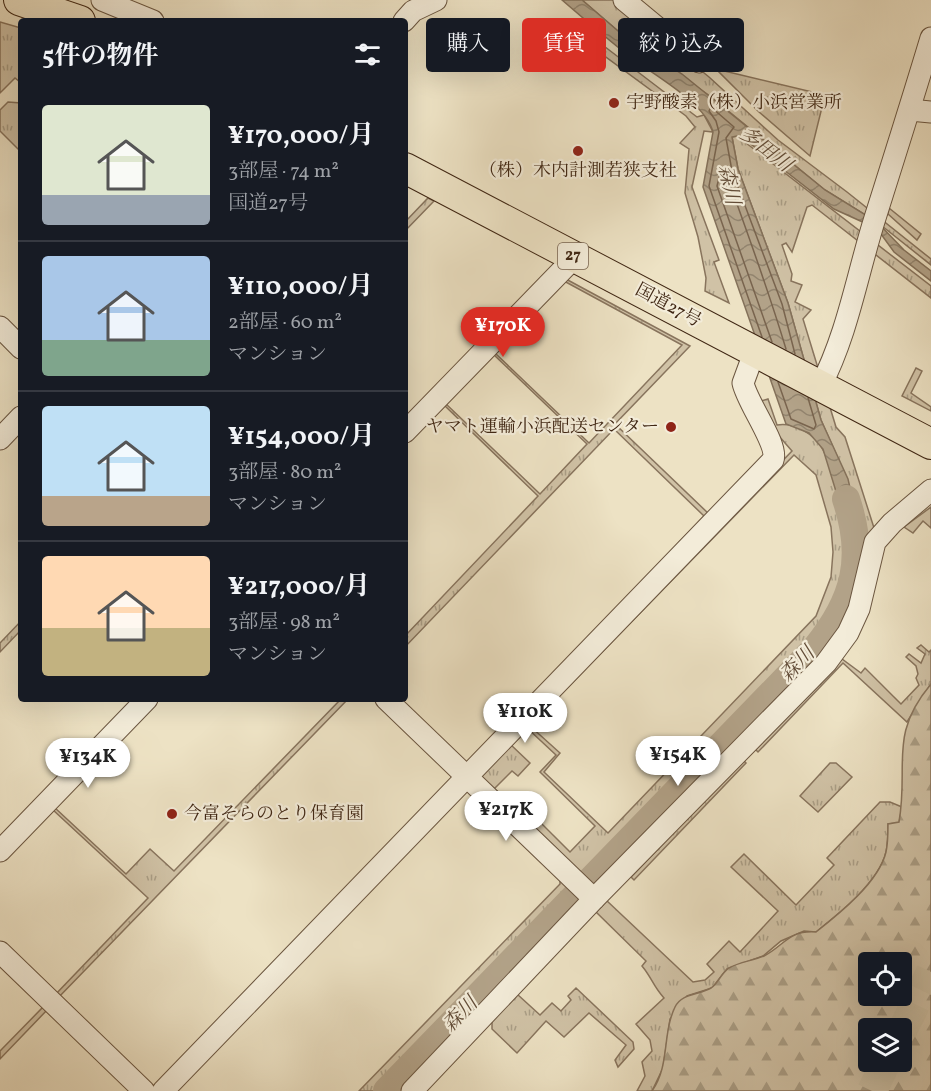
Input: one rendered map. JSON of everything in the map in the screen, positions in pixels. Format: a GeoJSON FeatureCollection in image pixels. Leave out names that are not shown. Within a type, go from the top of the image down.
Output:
{"type":"FeatureCollection","features":[{"type":"Feature","properties":{"kind":"highway"},"geometry":{"type":"LineString","coordinates":[[18,0],[71,18]]}},
{"type":"Feature","properties":{"kind":"highway","name":"国道27号"},"geometry":{"type":"LineString","coordinates":[[408,170],[931,444]]}},
{"type":"Feature","properties":{"kind":"street"},"geometry":{"type":"LineString","coordinates":[[102,0],[146,18]]}},
{"type":"Feature","properties":{"kind":"street"},"geometry":{"type":"LineString","coordinates":[[406,11],[436,0]]}},
{"type":"Feature","properties":{"kind":"street"},"geometry":{"type":"LineString","coordinates":[[624,0],[646,18]]}},
{"type":"Feature","properties":{"kind":"street"},"geometry":{"type":"LineString","coordinates":[[823,389],[837,353],[875,217],[931,38]]}},
{"type":"Feature","properties":{"kind":"street"},"geometry":{"type":"LineString","coordinates":[[910,110],[931,112]]}},
{"type":"Feature","properties":{"kind":"street"},"geometry":{"type":"LineString","coordinates":[[408,429],[574,257]]}},
{"type":"Feature","properties":{"kind":"street"},"geometry":{"type":"LineString","coordinates":[[0,327],[18,345]]}},
{"type":"Feature","properties":{"kind":"street"},"geometry":{"type":"LineString","coordinates":[[163,1091],[773,460],[775,455],[772,444],[743,383],[747,349]]}},
{"type":"Feature","properties":{"kind":"street"},"geometry":{"type":"LineString","coordinates":[[0,439],[18,420]]}},
{"type":"Feature","properties":{"kind":"street"},"geometry":{"type":"LineString","coordinates":[[412,1091],[592,897],[825,663],[848,633],[860,609],[875,542],[892,523],[931,490]]}},
{"type":"Feature","properties":{"kind":"street"},"geometry":{"type":"LineString","coordinates":[[0,851],[144,702]]}},
{"type":"Feature","properties":{"kind":"street"},"geometry":{"type":"LineString","coordinates":[[389,702],[592,897]]}},
{"type":"Feature","properties":{"kind":"street"},"geometry":{"type":"LineString","coordinates":[[0,952],[144,1091]]}},
{"type":"Feature","properties":{"kind":"green space"},"geometry":{"type":"Polygon","coordinates":[[[582,0],[615,0],[637,18],[618,18],[618,31],[606,18],[603,18],[582,0]]]}},
{"type":"Feature","properties":{"kind":"green space"},"geometry":{"type":"Polygon","coordinates":[[[0,22],[18,27],[18,80],[15,78],[0,93],[0,22]]]}},
{"type":"Feature","properties":{"kind":"green space"},"geometry":{"type":"Polygon","coordinates":[[[606,48],[618,57],[618,66],[606,57],[606,48]]]}},
{"type":"Feature","properties":{"kind":"green space"},"geometry":{"type":"Polygon","coordinates":[[[626,72],[638,72],[697,117],[704,115],[713,132],[704,131],[692,187],[719,260],[714,262],[729,303],[705,291],[706,278],[698,237],[685,193],[689,149],[680,143],[695,127],[686,116],[626,72]]]}},
{"type":"Feature","properties":{"kind":"green space"},"geometry":{"type":"Polygon","coordinates":[[[675,72],[703,72],[778,140],[931,259],[931,265],[877,222],[825,190],[710,96],[675,72]]]}},
{"type":"Feature","properties":{"kind":"green space"},"geometry":{"type":"Polygon","coordinates":[[[719,72],[729,72],[825,95],[810,156],[759,112],[719,72]]]}},
{"type":"Feature","properties":{"kind":"green space"},"geometry":{"type":"Polygon","coordinates":[[[8,102],[18,103],[18,149],[0,131],[0,110],[8,102]]]}},
{"type":"Feature","properties":{"kind":"green space"},"geometry":{"type":"Polygon","coordinates":[[[737,136],[931,286],[931,298],[812,205],[807,207],[792,252],[786,243],[782,245],[792,274],[791,281],[802,285],[795,302],[811,310],[803,319],[836,427],[845,437],[875,531],[843,631],[589,889],[829,641],[848,612],[862,554],[857,514],[847,479],[821,420],[788,303],[738,169],[732,137],[737,136]]]}},
{"type":"Feature","properties":{"kind":"green space"},"geometry":{"type":"Polygon","coordinates":[[[428,198],[434,201],[408,228],[408,219],[428,198]]]}},
{"type":"Feature","properties":{"kind":"green space"},"geometry":{"type":"Polygon","coordinates":[[[889,208],[921,234],[917,240],[888,214],[889,208]]]}},
{"type":"Feature","properties":{"kind":"green space"},"geometry":{"type":"Polygon","coordinates":[[[564,278],[690,346],[615,424],[710,515],[467,766],[704,516],[614,429],[408,644],[408,633],[538,496],[444,405],[408,442],[408,440],[444,402],[540,494],[587,444],[492,353],[564,278]],[[564,281],[495,353],[589,443],[682,345],[564,281]]]}},
{"type":"Feature","properties":{"kind":"green space"},"geometry":{"type":"Polygon","coordinates":[[[916,368],[922,371],[911,393],[931,407],[931,411],[902,396],[916,368]]]}},
{"type":"Feature","properties":{"kind":"green space"},"geometry":{"type":"Polygon","coordinates":[[[768,399],[777,425],[797,427],[815,439],[829,462],[844,509],[850,542],[849,570],[844,591],[830,618],[812,644],[582,882],[523,822],[531,813],[570,852],[595,826],[540,772],[556,755],[526,727],[792,451],[772,428],[761,401],[768,399]],[[794,455],[530,726],[560,753],[544,772],[608,833],[816,616],[831,577],[833,552],[831,527],[816,475],[794,455]]]}},
{"type":"Feature","properties":{"kind":"green space"},"geometry":{"type":"Polygon","coordinates":[[[931,507],[931,528],[923,521],[913,533],[904,527],[931,507]]]}},
{"type":"Feature","properties":{"kind":"green space"},"geometry":{"type":"Polygon","coordinates":[[[18,624],[18,633],[0,652],[0,643],[18,624]]]}},
{"type":"Feature","properties":{"kind":"green space"},"geometry":{"type":"Polygon","coordinates":[[[921,645],[929,652],[931,650],[931,684],[907,722],[843,663],[758,752],[755,749],[842,659],[861,673],[865,668],[901,704],[919,685],[916,678],[918,674],[916,666],[906,657],[909,654],[921,663],[925,654],[917,648],[921,645]]]}},
{"type":"Feature","properties":{"kind":"green space"},"geometry":{"type":"Polygon","coordinates":[[[931,684],[931,1091],[652,1091],[658,1081],[664,1061],[668,1028],[678,1002],[711,988],[726,970],[733,966],[764,956],[799,933],[816,932],[857,897],[875,875],[886,852],[888,824],[899,822],[903,751],[909,719],[931,684]]]}},
{"type":"Feature","properties":{"kind":"green space"},"geometry":{"type":"Polygon","coordinates":[[[338,702],[345,702],[57,999],[54,996],[148,898],[52,809],[54,807],[126,874],[150,849],[174,871],[338,702]]]}},
{"type":"Feature","properties":{"kind":"green space"},"geometry":{"type":"Polygon","coordinates":[[[510,744],[530,763],[518,776],[512,771],[493,790],[478,776],[510,744]]]}},
{"type":"Feature","properties":{"kind":"green space"},"geometry":{"type":"Polygon","coordinates":[[[743,760],[746,763],[634,880],[631,877],[743,760]]]}},
{"type":"Feature","properties":{"kind":"green space"},"geometry":{"type":"Polygon","coordinates":[[[830,763],[836,763],[852,777],[818,812],[800,796],[830,763]]]}},
{"type":"Feature","properties":{"kind":"green space"},"geometry":{"type":"Polygon","coordinates":[[[880,802],[890,802],[902,807],[899,823],[888,824],[886,852],[882,863],[867,885],[847,906],[816,932],[804,931],[781,941],[763,956],[727,969],[712,988],[687,996],[670,1019],[663,1068],[652,1091],[637,1091],[645,1076],[642,1062],[652,1051],[650,1040],[636,1024],[664,998],[642,966],[646,961],[595,911],[606,900],[693,982],[705,980],[714,972],[707,964],[729,941],[740,952],[778,911],[731,867],[744,854],[796,905],[834,865],[827,858],[880,802]]]}},
{"type":"Feature","properties":{"kind":"green space"},"geometry":{"type":"Polygon","coordinates":[[[560,879],[572,883],[567,888],[571,892],[378,1091],[359,1091],[560,884],[560,879]]]}},
{"type":"Feature","properties":{"kind":"green space"},"geometry":{"type":"Polygon","coordinates":[[[576,988],[633,1042],[634,1049],[618,1067],[615,1060],[626,1045],[589,1013],[564,1037],[546,1021],[517,1053],[492,1029],[492,1021],[517,994],[540,1015],[552,1003],[561,1011],[571,1000],[568,996],[576,988]]]}},
{"type":"Feature","properties":{"kind":"green space"},"geometry":{"type":"Polygon","coordinates":[[[45,1005],[48,1009],[0,1059],[0,1051],[45,1005]]]}},
{"type":"Feature","properties":{"kind":"water"},"geometry":{"type":"Polygon","coordinates":[[[562,0],[582,0],[603,18],[583,18],[562,0]]]}},
{"type":"Feature","properties":{"kind":"water"},"geometry":{"type":"Polygon","coordinates":[[[606,21],[618,31],[618,47],[606,37],[606,21]]]}},
{"type":"Feature","properties":{"kind":"water","name":"多田川"},"geometry":{"type":"Polygon","coordinates":[[[652,72],[682,74],[825,190],[877,222],[904,250],[931,271],[931,281],[894,252],[881,234],[867,224],[834,209],[748,142],[737,136],[732,137],[738,169],[788,303],[821,420],[848,479],[861,536],[850,537],[823,449],[809,433],[786,424],[703,187],[713,132],[700,110],[652,72]]]}},
{"type":"Feature","properties":{"kind":"waterway","name":"森川"},"geometry":{"type":"LineString","coordinates":[[387,1091],[816,648],[840,613],[853,578],[856,559],[855,540],[846,499]]}},
{"type":"Feature","properties":{"kind":"tunnel"},"geometry":{"type":"LineString","coordinates":[[908,1018],[931,972]]}},
{"type":"Feature","properties":{"kind":"tunnel"},"geometry":{"type":"LineString","coordinates":[[872,1091],[881,1072]]}},
{"type":"Feature","properties":{"kind":"place","name":"宇野酸素（株）小浜営業所"},"geometry":{"type":"Point","coordinates":[614,103]}},
{"type":"Feature","properties":{"kind":"place","name":"（株）木内計測若狭支社"},"geometry":{"type":"Point","coordinates":[578,151]}},
{"type":"Feature","properties":{"kind":"place","name":"ヤマト運輸小浜配送センター"},"geometry":{"type":"Point","coordinates":[671,427]}},
{"type":"Feature","properties":{"kind":"place","name":"今富そらのとり保育園"},"geometry":{"type":"Point","coordinates":[172,814]}}]}
